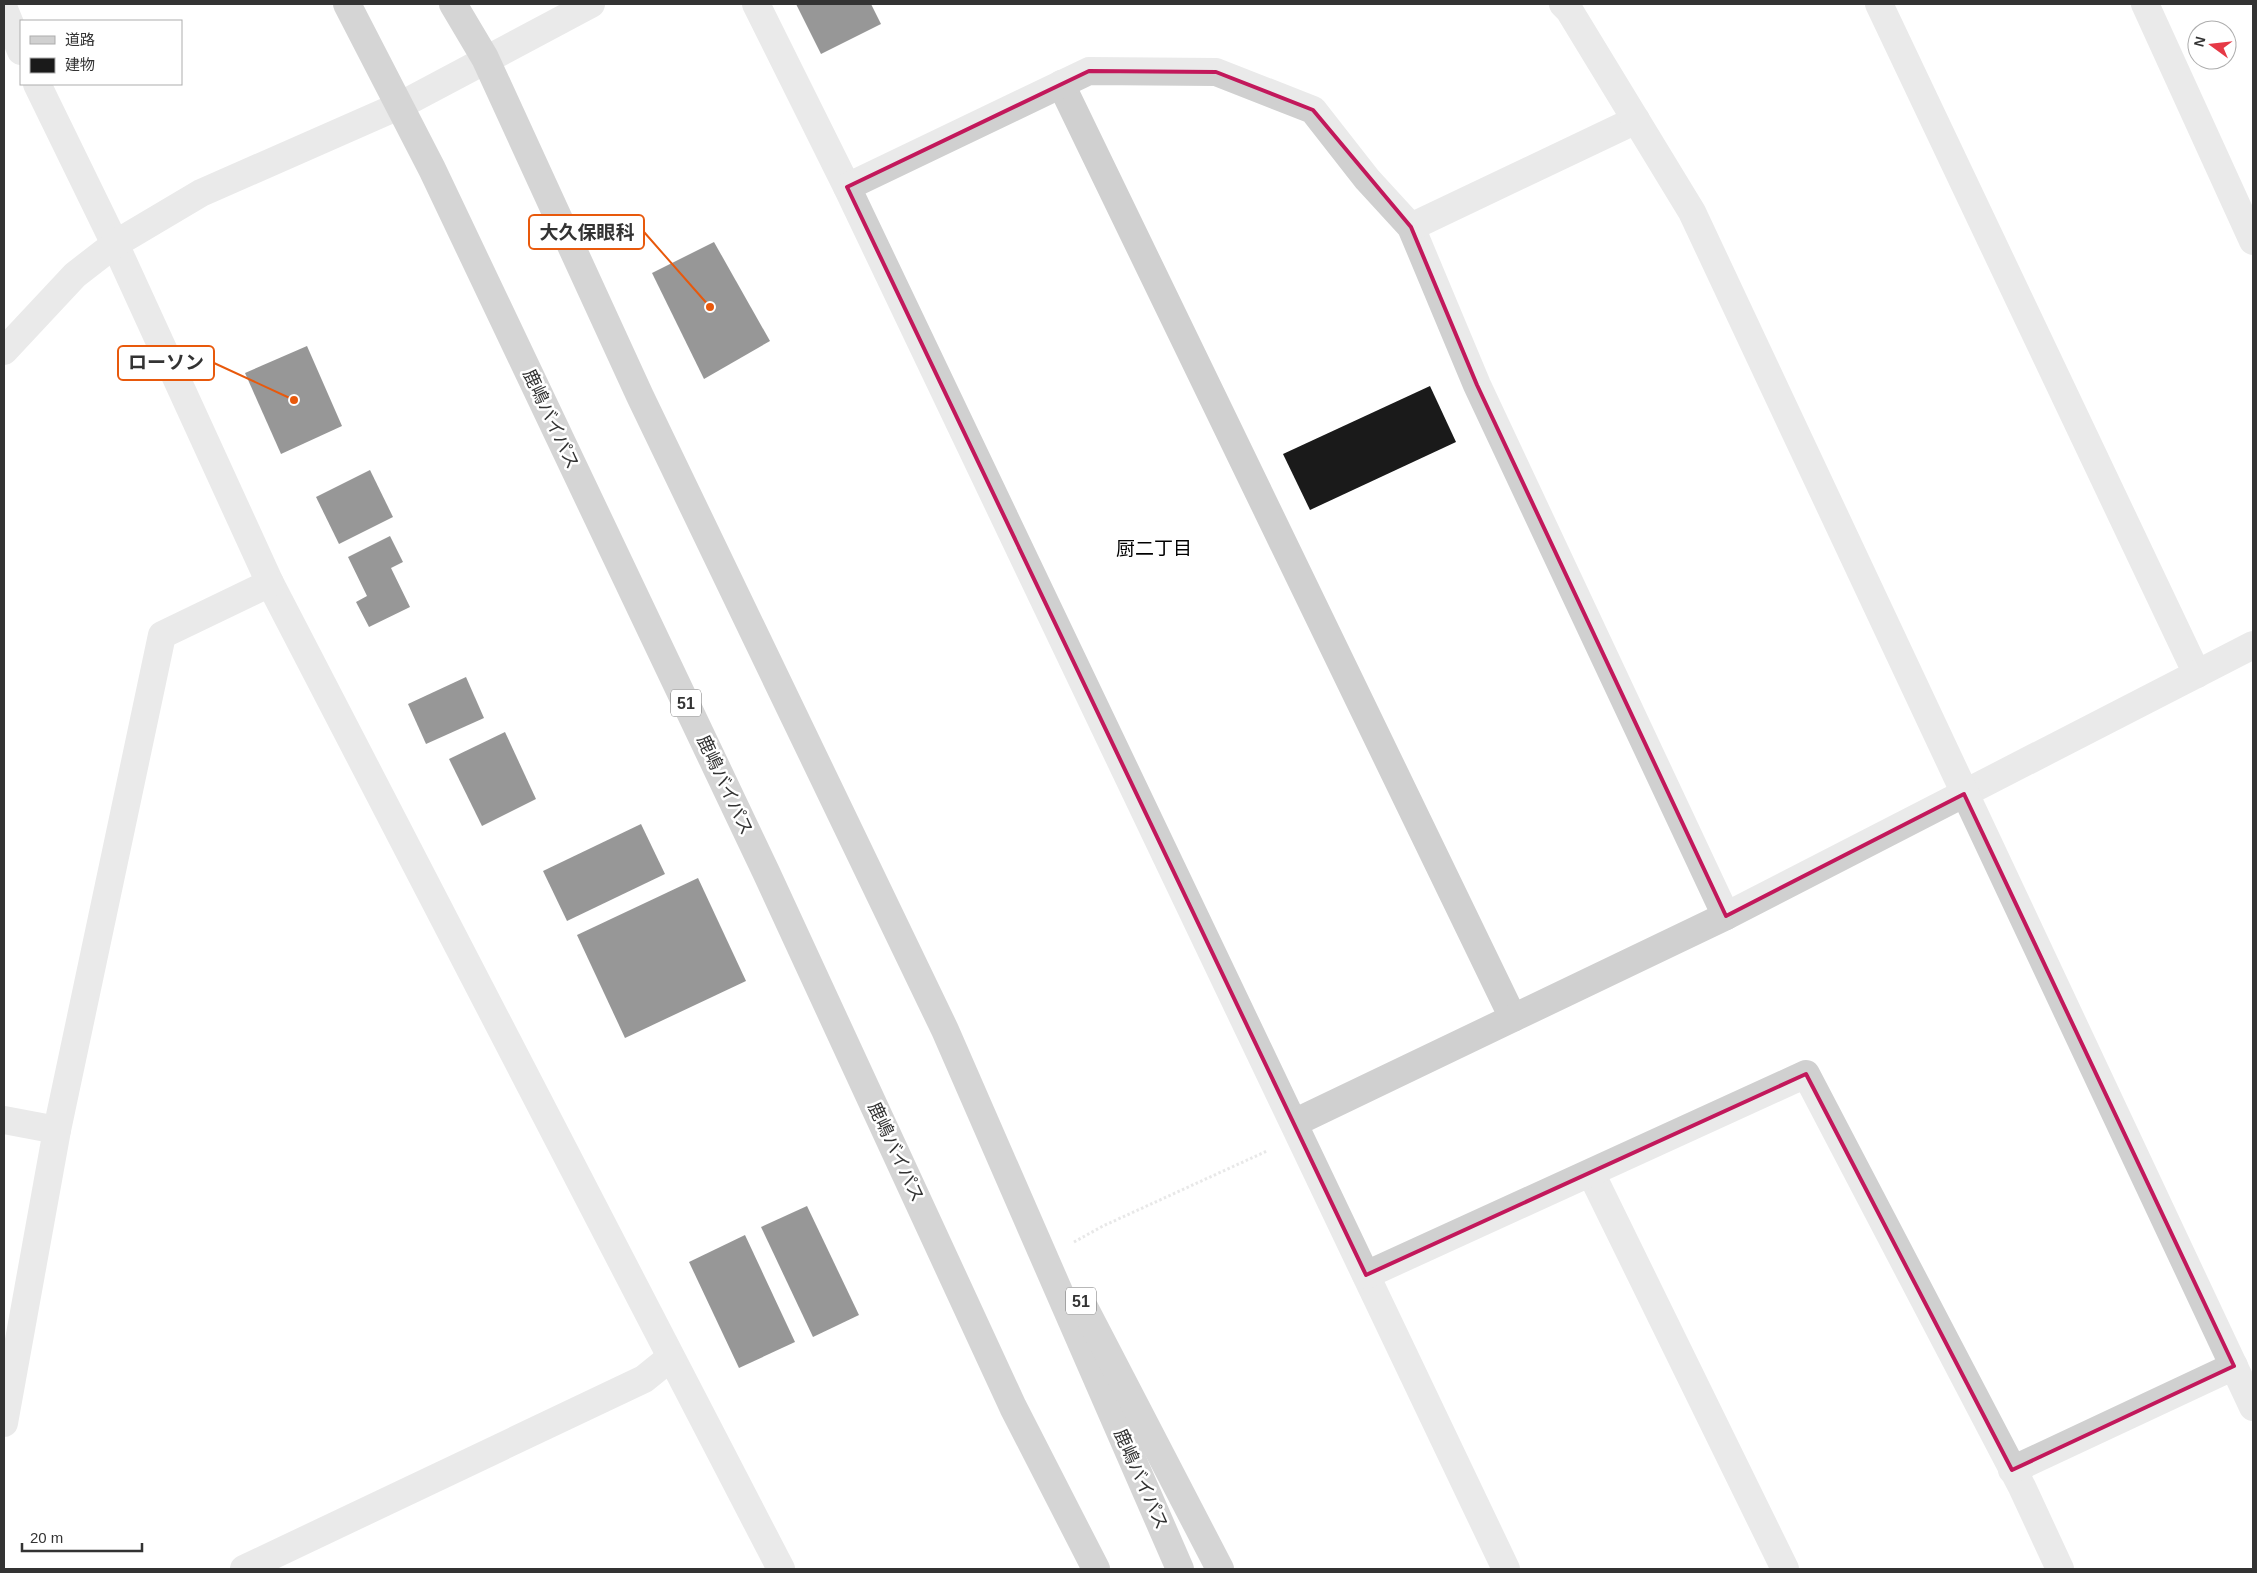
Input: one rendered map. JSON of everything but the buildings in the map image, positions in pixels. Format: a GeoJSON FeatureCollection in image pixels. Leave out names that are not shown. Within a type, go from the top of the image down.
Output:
{"type":"FeatureCollection","features":[{"type":"Feature","properties":{"kind":"highway","name":"鹿嶋バイパス"},"geometry":{"type":"LineString","coordinates":[[347,4],[401,105],[770,881],[1014,1407],[1096,1569]]}},
{"type":"Feature","properties":{"kind":"highway","name":"鹿嶋バイパス"},"geometry":{"type":"LineString","coordinates":[[453,4],[485,58],[644,404],[945,1030],[1180,1569]]}},
{"type":"Feature","properties":{"kind":"highway","name":"51"},"geometry":{"type":"LineString","coordinates":[[945,1030],[1055,1252],[1220,1569]]}},
{"type":"Feature","properties":{"kind":"highway","name":"51"},"geometry":{"type":"LineString","coordinates":[[1014,1407],[1079,1569]]}},
{"type":"Feature","properties":{"kind":"street"},"geometry":{"type":"LineString","coordinates":[[4,350],[75,275],[115,244],[201,193],[401,105],[485,58],[591,4]]}},
{"type":"Feature","properties":{"kind":"street"},"geometry":{"type":"LineString","coordinates":[[756,4],[847,187],[1506,1569]]}},
{"type":"Feature","properties":{"kind":"street"},"geometry":{"type":"LineString","coordinates":[[1563,4],[1569,10],[1692,212],[2253,1407]]}},
{"type":"Feature","properties":{"kind":"street"},"geometry":{"type":"LineString","coordinates":[[1879,4],[2197,674]]}},
{"type":"Feature","properties":{"kind":"street"},"geometry":{"type":"LineString","coordinates":[[2145,4],[2253,241]]}},
{"type":"Feature","properties":{"kind":"street"},"geometry":{"type":"LineString","coordinates":[[4,8],[13,41]]}},
{"type":"Feature","properties":{"kind":"street"},"geometry":{"type":"LineString","coordinates":[[847,187],[1089,71],[1216,72],[1313,110],[1367,179],[1411,227],[1477,385],[1726,916]]}},
{"type":"Feature","properties":{"kind":"street"},"geometry":{"type":"LineString","coordinates":[[1061,84],[1513,1018]]}},
{"type":"Feature","properties":{"kind":"street"},"geometry":{"type":"LineString","coordinates":[[37,85],[115,244],[270,583],[781,1569]]}},
{"type":"Feature","properties":{"kind":"street"},"geometry":{"type":"LineString","coordinates":[[1411,227],[1636,120]]}},
{"type":"Feature","properties":{"kind":"street"},"geometry":{"type":"LineString","coordinates":[[4,1423],[56,1130],[162,635],[270,583]]}},
{"type":"Feature","properties":{"kind":"street"},"geometry":{"type":"LineString","coordinates":[[1297,1130],[1513,1018],[1726,916],[2253,645]]}},
{"type":"Feature","properties":{"kind":"street"},"geometry":{"type":"LineString","coordinates":[[1366,1275],[1806,1074],[2012,1470],[2060,1569]]}},
{"type":"Feature","properties":{"kind":"street"},"geometry":{"type":"LineString","coordinates":[[4,1120],[56,1130]]}},
{"type":"Feature","properties":{"kind":"street"},"geometry":{"type":"LineString","coordinates":[[1591,1173],[1785,1569]]}},
{"type":"Feature","properties":{"kind":"street"},"geometry":{"type":"LineString","coordinates":[[244,1569],[644,1379],[670,1358]]}},
{"type":"Feature","properties":{"kind":"street"},"geometry":{"type":"LineString","coordinates":[[2012,1470],[2234,1366]]}},
{"type":"Feature","properties":{"kind":"path"},"geometry":{"type":"LineString","coordinates":[[1055,1252],[1103,1226],[1297,1130]]}},
{"type":"Feature","properties":{"kind":"highlighted area"},"geometry":{"type":"Polygon","coordinates":[[[1089,71],[1216,72],[1313,110],[1411,227],[1477,385],[1726,916],[1964,794],[2234,1366],[2012,1470],[1806,1074],[1366,1275],[847,187],[1089,71]]]}},
{"type":"Feature","properties":{"kind":"place","name":"大久保眼科"},"geometry":{"type":"Point","coordinates":[710,307]}},
{"type":"Feature","properties":{"kind":"place","name":"ローソン"},"geometry":{"type":"Point","coordinates":[294,400]}},
{"type":"Feature","properties":{"kind":"district","name":"厨二丁目"},"geometry":{"type":"Point","coordinates":[1154,548]}}]}
